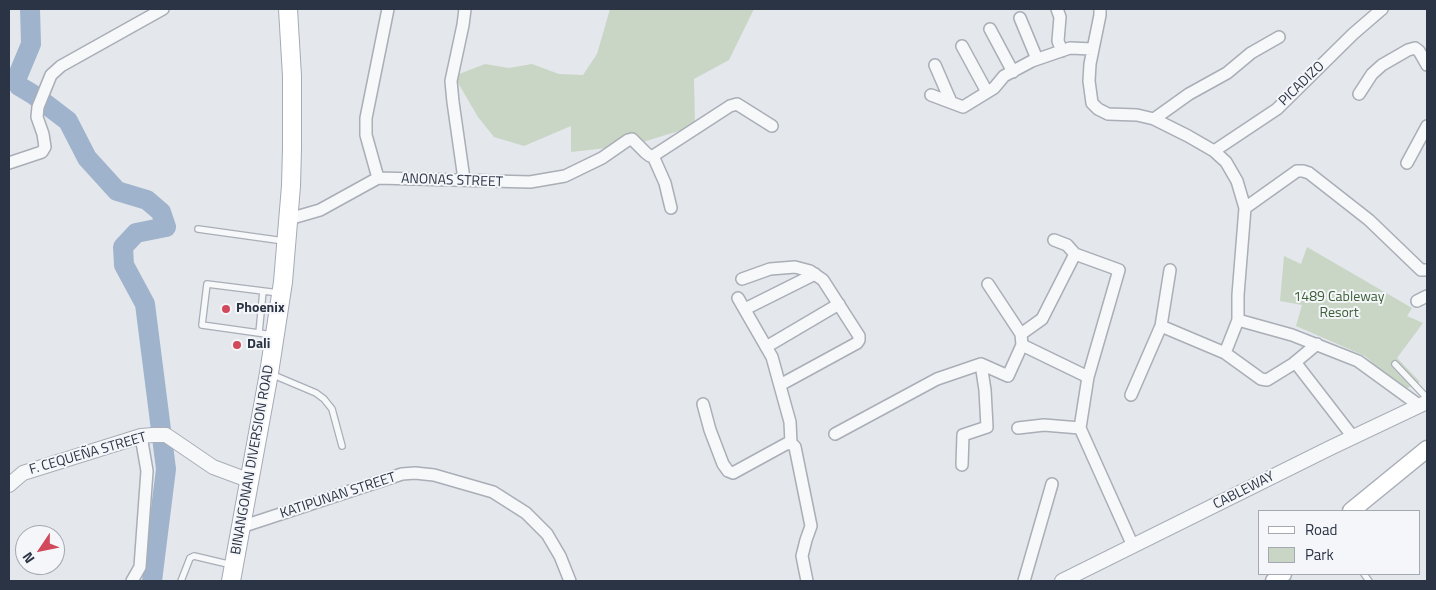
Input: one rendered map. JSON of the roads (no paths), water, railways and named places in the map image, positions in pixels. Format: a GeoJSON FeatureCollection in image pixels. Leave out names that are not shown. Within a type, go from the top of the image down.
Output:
{"type":"FeatureCollection","features":[{"type":"Feature","properties":{"kind":"main road","name":"BINANGONAN DIVERSION ROAD"},"geometry":{"type":"LineString","coordinates":[[232,573],[269,373],[267,334],[281,293],[289,219],[292,110],[288,9]]}},
{"type":"Feature","properties":{"kind":"main road"},"geometry":{"type":"LineString","coordinates":[[1352,510],[1427,449]]}},
{"type":"Feature","properties":{"kind":"street"},"geometry":{"type":"LineString","coordinates":[[9,163],[42,152],[45,147],[37,117],[38,107],[51,75],[61,66],[163,9]]}},
{"type":"Feature","properties":{"kind":"street"},"geometry":{"type":"LineString","coordinates":[[289,219],[320,210],[378,178],[366,135],[366,118],[388,9]]}},
{"type":"Feature","properties":{"kind":"street"},"geometry":{"type":"LineString","coordinates":[[464,180],[457,140],[451,81],[465,9]]}},
{"type":"Feature","properties":{"kind":"street"},"geometry":{"type":"LineString","coordinates":[[1057,9],[1060,17],[1058,41],[1062,51]]}},
{"type":"Feature","properties":{"kind":"street"},"geometry":{"type":"LineString","coordinates":[[1100,9],[1092,50],[1089,82],[1092,102],[1098,109],[1108,114],[1137,115],[1154,119],[1214,151],[1226,162],[1237,181],[1245,208],[1238,294],[1238,320],[1225,353]]}},
{"type":"Feature","properties":{"kind":"street","name":"PICADIZO"},"geometry":{"type":"LineString","coordinates":[[1214,151],[1276,108],[1353,34],[1382,9]]}},
{"type":"Feature","properties":{"kind":"street"},"geometry":{"type":"LineString","coordinates":[[1020,18],[1037,60]]}},
{"type":"Feature","properties":{"kind":"street"},"geometry":{"type":"LineString","coordinates":[[990,29],[1013,72]]}},
{"type":"Feature","properties":{"kind":"street"},"geometry":{"type":"LineString","coordinates":[[1154,119],[1189,94],[1227,73],[1251,53],[1279,37]]}},
{"type":"Feature","properties":{"kind":"street"},"geometry":{"type":"LineString","coordinates":[[962,46],[987,92]]}},
{"type":"Feature","properties":{"kind":"street"},"geometry":{"type":"LineString","coordinates":[[931,94],[963,107],[994,88],[1004,76],[1037,60],[1070,48],[1092,50]]}},
{"type":"Feature","properties":{"kind":"street"},"geometry":{"type":"LineString","coordinates":[[1359,94],[1372,74],[1382,65],[1408,50],[1415,48],[1419,51],[1427,65]]}},
{"type":"Feature","properties":{"kind":"street"},"geometry":{"type":"LineString","coordinates":[[935,65],[951,102]]}},
{"type":"Feature","properties":{"kind":"street"},"geometry":{"type":"LineString","coordinates":[[671,208],[665,183],[653,156],[730,106],[737,104],[772,126]]}},
{"type":"Feature","properties":{"kind":"street"},"geometry":{"type":"LineString","coordinates":[[1407,163],[1427,126]]}},
{"type":"Feature","properties":{"kind":"street","name":"ANONAS STREET"},"geometry":{"type":"LineString","coordinates":[[378,178],[530,182],[565,176],[617,149],[628,140],[632,140],[646,154],[653,156]]}},
{"type":"Feature","properties":{"kind":"street"},"geometry":{"type":"LineString","coordinates":[[1245,208],[1297,171],[1303,170],[1368,220],[1421,270],[1427,270]]}},
{"type":"Feature","properties":{"kind":"street"},"geometry":{"type":"LineString","coordinates":[[1054,240],[1067,245],[1075,254],[1118,270],[1088,377],[1080,428],[1133,546]]}},
{"type":"Feature","properties":{"kind":"street"},"geometry":{"type":"LineString","coordinates":[[836,434],[937,379],[981,364],[1008,376],[1022,339],[1042,319],[1075,254]]}},
{"type":"Feature","properties":{"kind":"street"},"geometry":{"type":"LineString","coordinates":[[742,279],[770,269],[795,267],[810,271],[823,280],[859,336],[857,343],[780,385]]}},
{"type":"Feature","properties":{"kind":"street"},"geometry":{"type":"LineString","coordinates":[[1131,396],[1161,326],[1170,270]]}},
{"type":"Feature","properties":{"kind":"street"},"geometry":{"type":"LineString","coordinates":[[745,308],[815,274]]}},
{"type":"Feature","properties":{"kind":"street"},"geometry":{"type":"LineString","coordinates":[[988,284],[1022,339],[1088,377]]}},
{"type":"Feature","properties":{"kind":"street"},"geometry":{"type":"LineString","coordinates":[[738,298],[772,357],[790,422],[791,444]]}},
{"type":"Feature","properties":{"kind":"street"},"geometry":{"type":"LineString","coordinates":[[766,347],[839,304]]}},
{"type":"Feature","properties":{"kind":"street"},"geometry":{"type":"LineString","coordinates":[[1238,320],[1292,335],[1358,361],[1425,402]]}},
{"type":"Feature","properties":{"kind":"street"},"geometry":{"type":"LineString","coordinates":[[1161,326],[1225,353],[1261,379],[1267,380],[1295,362],[1317,344]]}},
{"type":"Feature","properties":{"kind":"street"},"geometry":{"type":"LineString","coordinates":[[1295,362],[1353,437]]}},
{"type":"Feature","properties":{"kind":"street"},"geometry":{"type":"LineString","coordinates":[[962,465],[963,435],[987,428],[985,390],[981,364]]}},
{"type":"Feature","properties":{"kind":"street","name":"CABLEWAY"},"geometry":{"type":"LineString","coordinates":[[1062,581],[1425,402]]}},
{"type":"Feature","properties":{"kind":"street"},"geometry":{"type":"LineString","coordinates":[[703,404],[710,430],[723,464],[728,471],[733,473],[786,444],[795,446],[811,526],[802,556],[807,581]]}},
{"type":"Feature","properties":{"kind":"street"},"geometry":{"type":"LineString","coordinates":[[1018,428],[1044,424],[1080,428]]}},
{"type":"Feature","properties":{"kind":"street"},"geometry":{"type":"LineString","coordinates":[[132,581],[140,567],[147,471],[153,435]]}},
{"type":"Feature","properties":{"kind":"street","name":"F. CEQUEÑA STREET"},"geometry":{"type":"LineString","coordinates":[[9,485],[23,473],[153,435],[213,467],[248,480]]}},
{"type":"Feature","properties":{"kind":"street","name":"KATIPUNAN STREET"},"geometry":{"type":"LineString","coordinates":[[240,528],[402,474],[434,475],[493,492],[526,513],[547,534],[560,556],[570,581]]}},
{"type":"Feature","properties":{"kind":"street"},"geometry":{"type":"LineString","coordinates":[[1024,581],[1052,484]]}},
{"type":"Feature","properties":{"kind":"lane"},"geometry":{"type":"LineString","coordinates":[[198,229],[286,241]]}},
{"type":"Feature","properties":{"kind":"lane"},"geometry":{"type":"LineString","coordinates":[[263,291],[267,334],[202,325],[206,284],[281,293]]}},
{"type":"Feature","properties":{"kind":"lane"},"geometry":{"type":"LineString","coordinates":[[1396,364],[1425,402]]}},
{"type":"Feature","properties":{"kind":"lane"},"geometry":{"type":"LineString","coordinates":[[269,373],[316,393],[324,399],[332,409],[342,446]]}},
{"type":"Feature","properties":{"kind":"lane"},"geometry":{"type":"LineString","coordinates":[[181,581],[190,558],[194,556],[232,573]]}},
{"type":"Feature","properties":{"kind":"waterway"},"geometry":{"type":"LineString","coordinates":[[30,9],[31,44],[16,80],[19,86],[68,121],[87,158],[117,191],[147,200],[161,212],[166,227],[136,233],[123,247],[124,265],[145,304],[166,469],[152,581]]}},
{"type":"Feature","properties":{"kind":"place","name":"Phoenix"},"geometry":{"type":"Point","coordinates":[226,309]}},
{"type":"Feature","properties":{"kind":"place","name":"Dali"},"geometry":{"type":"Point","coordinates":[237,345]}},
{"type":"Feature","properties":{"kind":"park label","name":"1489 Cableway Resort"},"geometry":{"type":"Point","coordinates":[1339,306]}}]}
